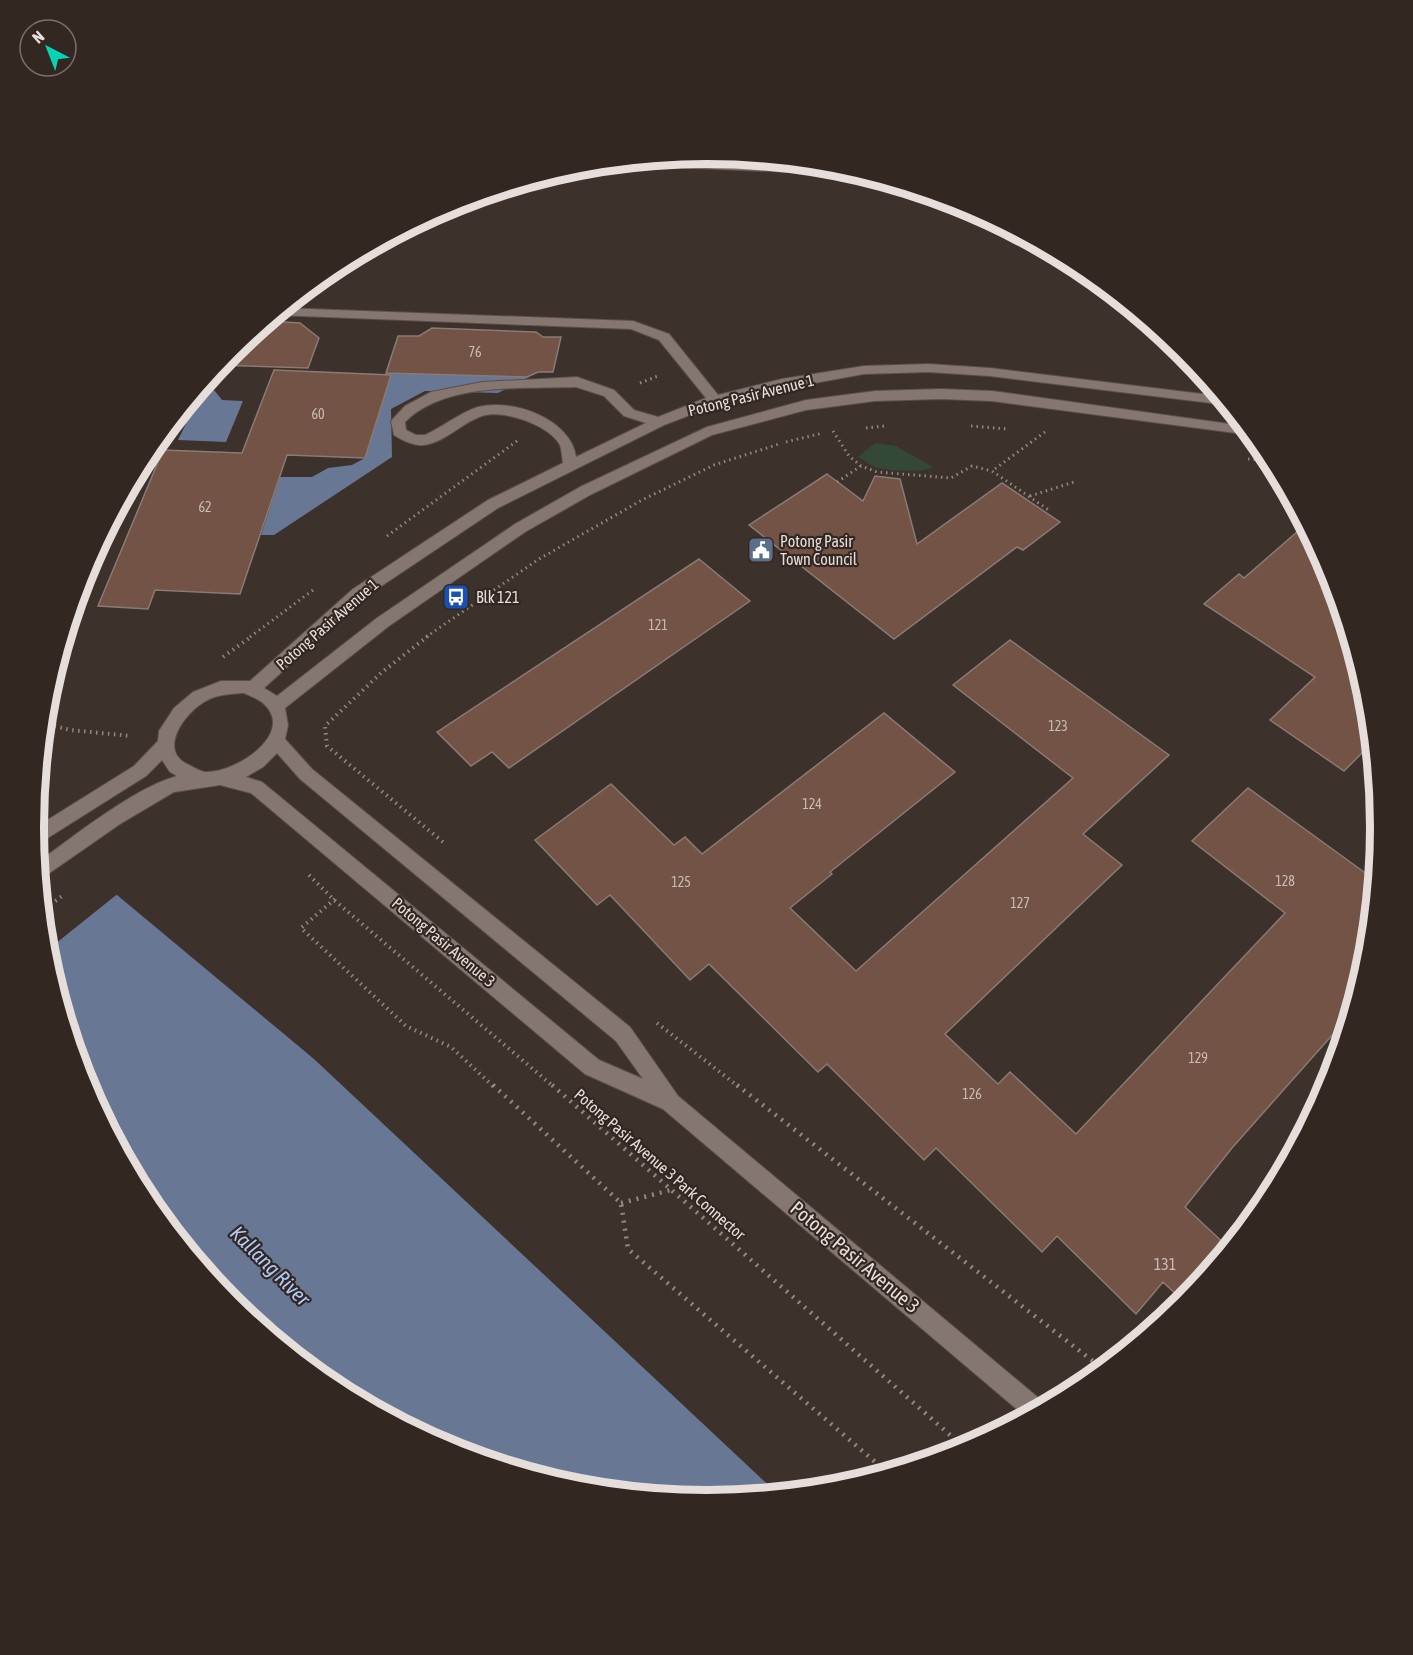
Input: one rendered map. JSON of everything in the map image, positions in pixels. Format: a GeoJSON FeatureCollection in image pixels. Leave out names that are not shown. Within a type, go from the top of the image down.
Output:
{"type":"FeatureCollection","features":[{"type":"Feature","properties":{"kind":"street"},"geometry":{"type":"LineString","coordinates":[[682,165],[799,171]]}},
{"type":"Feature","properties":{"kind":"street"},"geometry":{"type":"LineString","coordinates":[[290,312],[633,325],[664,338],[715,400]]}},
{"type":"Feature","properties":{"kind":"street","name":"Potong Pasir Avenue 1"},"geometry":{"type":"LineString","coordinates":[[252,689],[359,593],[493,504],[659,422],[715,400],[782,384],[864,370],[928,368],[990,372],[1213,400]]}},
{"type":"Feature","properties":{"kind":"street"},"geometry":{"type":"LineString","coordinates":[[570,464],[565,442],[546,424],[515,412],[484,410],[457,421],[428,440],[412,440],[399,432],[398,421],[410,409],[435,395],[482,387],[578,381],[609,393],[629,413],[659,422]]}},
{"type":"Feature","properties":{"kind":"street","name":"Potong Pasir Avenue 1"},"geometry":{"type":"LineString","coordinates":[[276,706],[383,622],[520,528],[585,491],[708,432],[806,405],[875,396],[941,393],[992,396],[1235,428]]}},
{"type":"Feature","properties":{"kind":"street"},"geometry":{"type":"LineString","coordinates":[[45,868],[76,843],[165,788],[212,778],[258,763],[276,741],[280,728],[280,716],[276,706],[266,696],[252,689],[236,687],[219,689],[201,694],[186,704],[174,717],[166,731],[167,756],[175,767],[185,774],[212,778]]}},
{"type":"Feature","properties":{"kind":"street","name":"Potong Pasir Avenue 3"},"geometry":{"type":"LineString","coordinates":[[276,741],[306,774],[623,1034],[671,1103]]}},
{"type":"Feature","properties":{"kind":"street"},"geometry":{"type":"LineString","coordinates":[[44,832],[140,771],[165,745]]}},
{"type":"Feature","properties":{"kind":"street","name":"Potong Pasir Avenue 3"},"geometry":{"type":"LineString","coordinates":[[212,778],[256,787],[592,1066],[671,1103],[1032,1405]]}},
{"type":"Feature","properties":{"kind":"path"},"geometry":{"type":"LineString","coordinates":[[865,428],[887,426]]}},
{"type":"Feature","properties":{"kind":"path"},"geometry":{"type":"LineString","coordinates":[[969,426],[1012,429]]}},
{"type":"Feature","properties":{"kind":"path"},"geometry":{"type":"LineString","coordinates":[[452,849],[327,746],[325,726],[343,707],[401,657],[487,592],[607,519],[714,465],[780,443],[844,430]]}},
{"type":"Feature","properties":{"kind":"path"},"geometry":{"type":"LineString","coordinates":[[833,431],[849,456],[861,466],[877,472],[951,478],[972,466],[992,471],[1050,511]]}},
{"type":"Feature","properties":{"kind":"path"},"geometry":{"type":"LineString","coordinates":[[1034,431],[1056,434]]}},
{"type":"Feature","properties":{"kind":"path"},"geometry":{"type":"LineString","coordinates":[[992,471],[1045,432]]}},
{"type":"Feature","properties":{"kind":"path"},"geometry":{"type":"LineString","coordinates":[[837,482],[861,466]]}},
{"type":"Feature","properties":{"kind":"path"},"geometry":{"type":"LineString","coordinates":[[1029,496],[1074,482]]}},
{"type":"Feature","properties":{"kind":"path"},"geometry":{"type":"LineString","coordinates":[[52,725],[70,730],[131,736]]}},
{"type":"Feature","properties":{"kind":"path","name":"Potong Pasir Avenue 3 Park Connector"},"geometry":{"type":"LineString","coordinates":[[302,868],[334,900],[479,1021],[957,1441]]}},
{"type":"Feature","properties":{"kind":"path"},"geometry":{"type":"LineString","coordinates":[[334,900],[302,927],[406,1026],[451,1047],[621,1203],[628,1249],[881,1467]]}},
{"type":"Feature","properties":{"kind":"path"},"geometry":{"type":"LineString","coordinates":[[650,1017],[1096,1363]]}},
{"type":"Feature","properties":{"kind":"path"},"geometry":{"type":"LineString","coordinates":[[621,1203],[671,1190]]}},
{"type":"Feature","properties":{"kind":"green space"},"geometry":{"type":"Polygon","coordinates":[[[875,443],[896,446],[933,467],[921,470],[888,470],[873,466],[858,457],[875,443]]]}},
{"type":"Feature","properties":{"kind":"water"},"geometry":{"type":"Polygon","coordinates":[[[388,366],[413,367],[417,374],[529,377],[498,393],[425,391],[391,409],[392,457],[274,535],[261,535],[280,477],[312,477],[328,468],[352,465],[365,458],[391,375],[386,374],[388,366]]]}},
{"type":"Feature","properties":{"kind":"water"},"geometry":{"type":"Polygon","coordinates":[[[208,389],[214,390],[222,400],[243,401],[226,442],[178,440],[194,408],[208,389]]]}},
{"type":"Feature","properties":{"kind":"water","name":"Kallang River"},"geometry":{"type":"Polygon","coordinates":[[[44,834],[314,1059],[771,1487],[706,1490],[620,1485],[577,1478],[493,1455],[453,1440],[375,1402],[338,1379],[269,1326],[208,1265],[181,1231],[155,1196],[112,1121],[79,1041],[56,957],[49,914],[44,834]]]}},
{"type":"Feature","properties":{"kind":"pier"},"geometry":{"type":"Polygon","coordinates":[[[44,830],[120,892],[54,945],[45,871],[44,830]]]}},
{"type":"Feature","properties":{"kind":"building"},"geometry":{"type":"Polygon","coordinates":[[[278,322],[300,323],[319,338],[308,368],[232,365],[278,322]]]}},
{"type":"Feature","properties":{"kind":"building"},"geometry":{"type":"Polygon","coordinates":[[[432,328],[536,332],[543,337],[561,337],[553,372],[538,372],[527,377],[386,373],[398,336],[419,336],[432,328]]]}},
{"type":"Feature","properties":{"kind":"building"},"geometry":{"type":"Polygon","coordinates":[[[274,370],[391,375],[365,458],[287,455],[240,594],[155,590],[148,609],[98,606],[163,450],[242,453],[274,370]]]}},
{"type":"Feature","properties":{"kind":"building"},"geometry":{"type":"Polygon","coordinates":[[[827,474],[863,501],[875,476],[900,479],[917,544],[1002,483],[1060,522],[1023,550],[1017,547],[894,639],[749,525],[827,474]]]}},
{"type":"Feature","properties":{"kind":"building"},"geometry":{"type":"Polygon","coordinates":[[[1299,530],[1334,614],[1357,698],[1365,750],[1344,771],[1270,720],[1315,677],[1204,604],[1239,574],[1244,578],[1299,530]]]}},
{"type":"Feature","properties":{"kind":"building"},"geometry":{"type":"Polygon","coordinates":[[[699,559],[750,601],[509,768],[492,752],[471,766],[437,732],[699,559]]]}},
{"type":"Feature","properties":{"kind":"building"},"geometry":{"type":"Polygon","coordinates":[[[1010,640],[1169,755],[1083,834],[1122,865],[945,1034],[998,1084],[1010,1072],[1076,1134],[1285,913],[1192,841],[1248,788],[1368,875],[1357,957],[1338,1029],[1232,1148],[1185,1207],[1223,1242],[1176,1295],[1163,1282],[1136,1314],[1057,1236],[1042,1252],[936,1148],[924,1160],[827,1064],[818,1072],[709,964],[690,980],[610,895],[597,905],[535,840],[611,784],[674,845],[685,837],[702,854],[884,713],[955,772],[830,872],[832,874],[790,908],[856,971],[1073,778],[953,685],[1010,640]]]}},
{"type":"Feature","properties":{"kind":"place","name":"Potong Pasir Town Council"},"geometry":{"type":"Point","coordinates":[761,550]}},
{"type":"Feature","properties":{"kind":"place","name":"Blk 121"},"geometry":{"type":"Point","coordinates":[456,597]}}]}
